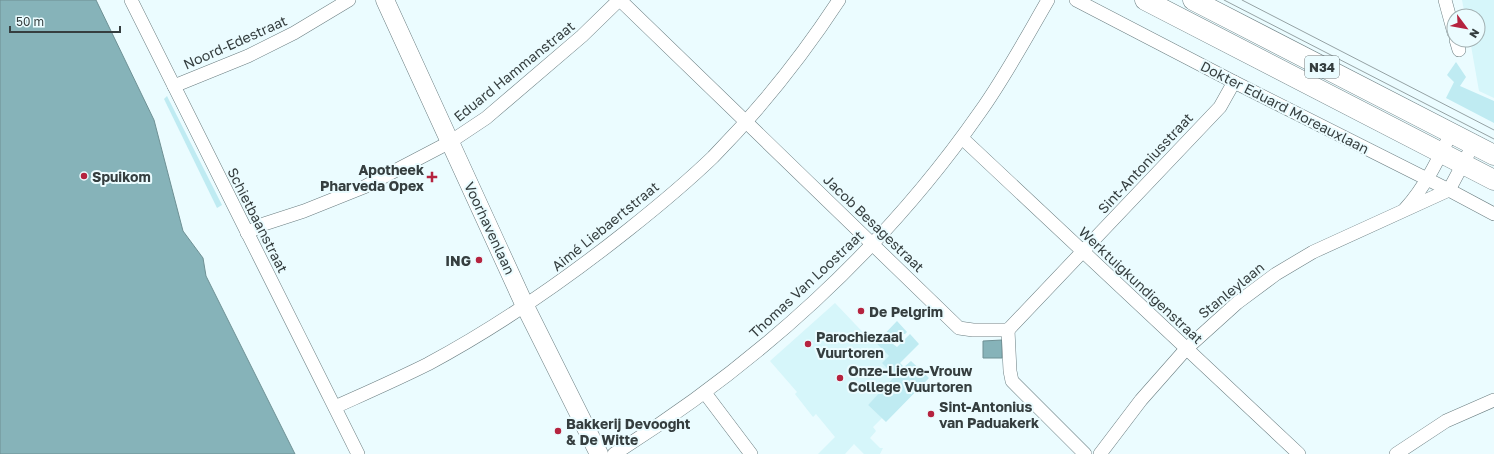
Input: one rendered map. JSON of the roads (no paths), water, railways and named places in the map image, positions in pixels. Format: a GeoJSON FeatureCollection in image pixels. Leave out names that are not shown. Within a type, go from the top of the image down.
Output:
{"type":"FeatureCollection","features":[{"type":"Feature","properties":{"kind":"main road","name":"N34"},"geometry":{"type":"LineString","coordinates":[[1145,0],[1494,180]]}},
{"type":"Feature","properties":{"kind":"main road","name":"N34"},"geometry":{"type":"LineString","coordinates":[[1193,0],[1494,155]]}},
{"type":"Feature","properties":{"kind":"street","name":"Schietbaanstraat"},"geometry":{"type":"LineString","coordinates":[[131,0],[358,454]]}},
{"type":"Feature","properties":{"kind":"street","name":"Noord-Edestraat"},"geometry":{"type":"LineString","coordinates":[[174,86],[248,56],[294,33],[349,0]]}},
{"type":"Feature","properties":{"kind":"street","name":"Voorhavenlaan"},"geometry":{"type":"LineString","coordinates":[[385,0],[525,306],[600,454]]}},
{"type":"Feature","properties":{"kind":"street","name":"Eduard Hammanstraat"},"geometry":{"type":"LineString","coordinates":[[247,233],[264,224],[304,211],[364,186],[450,142],[486,118],[509,99],[582,36],[620,0]]}},
{"type":"Feature","properties":{"kind":"street","name":"Jacob Besagestraat"},"geometry":{"type":"LineString","coordinates":[[620,0],[960,328],[972,330],[1008,330]]}},
{"type":"Feature","properties":{"kind":"street","name":"Aimé Liebaertstraat"},"geometry":{"type":"LineString","coordinates":[[335,407],[427,364],[525,306],[598,254],[654,209],[712,157],[746,121],[785,74],[839,0]]}},
{"type":"Feature","properties":{"kind":"street","name":"Thomas Van Loostraat"},"geometry":{"type":"LineString","coordinates":[[614,454],[656,428],[705,393],[770,341],[802,314],[873,243],[938,169],[962,138],[1002,80],[1048,0]]}},
{"type":"Feature","properties":{"kind":"street","name":"Dokter Eduard Moreauxlaan"},"geometry":{"type":"LineString","coordinates":[[1076,0],[1494,214]]}},
{"type":"Feature","properties":{"kind":"street","name":"Sint-Antoniusstraat"},"geometry":{"type":"LineString","coordinates":[[1008,330],[1220,107],[1234,82]]}},
{"type":"Feature","properties":{"kind":"street","name":"Stanleylaan"},"geometry":{"type":"LineString","coordinates":[[1401,213],[1413,200],[1427,179],[1451,134]]}},
{"type":"Feature","properties":{"kind":"street","name":"Werktuigkundigenstraat"},"geometry":{"type":"LineString","coordinates":[[962,138],[1299,454]]}},
{"type":"Feature","properties":{"kind":"street"},"geometry":{"type":"LineString","coordinates":[[1449,190],[1473,145]]}},
{"type":"Feature","properties":{"kind":"street","name":"Stanleylaan"},"geometry":{"type":"LineString","coordinates":[[1100,454],[1141,400],[1186,349],[1237,303],[1276,274],[1313,252],[1449,190]]}},
{"type":"Feature","properties":{"kind":"street"},"geometry":{"type":"LineString","coordinates":[[1008,330],[1010,371],[1012,381],[1085,454]]}},
{"type":"Feature","properties":{"kind":"street"},"geometry":{"type":"LineString","coordinates":[[705,393],[751,454]]}},
{"type":"Feature","properties":{"kind":"street"},"geometry":{"type":"LineString","coordinates":[[1396,454],[1446,421],[1494,400]]}},
{"type":"Feature","properties":{"kind":"tram line"},"geometry":{"type":"LineString","coordinates":[[1224,0],[1494,139]]}},
{"type":"Feature","properties":{"kind":"tram line"},"geometry":{"type":"LineString","coordinates":[[1242,0],[1494,130]]}},
{"type":"Feature","properties":{"kind":"place","name":"Spuikom"},"geometry":{"type":"Point","coordinates":[84,176]}},
{"type":"Feature","properties":{"kind":"place","name":"Apotheek Pharveda Opex"},"geometry":{"type":"Point","coordinates":[432,177]}},
{"type":"Feature","properties":{"kind":"place","name":"ING"},"geometry":{"type":"Point","coordinates":[479,260]}},
{"type":"Feature","properties":{"kind":"place","name":"De Pelgrim"},"geometry":{"type":"Point","coordinates":[861,311]}},
{"type":"Feature","properties":{"kind":"place","name":"Parochiezaal Vuurtoren"},"geometry":{"type":"Point","coordinates":[808,344]}},
{"type":"Feature","properties":{"kind":"place","name":"Onze-Lieve-Vrouw College Vuurtoren"},"geometry":{"type":"Point","coordinates":[840,378]}},
{"type":"Feature","properties":{"kind":"place","name":"Sint-Antonius van Paduakerk"},"geometry":{"type":"Point","coordinates":[931,414]}},
{"type":"Feature","properties":{"kind":"place","name":"Bakkerij Devooght & De Witte"},"geometry":{"type":"Point","coordinates":[558,431]}}]}
